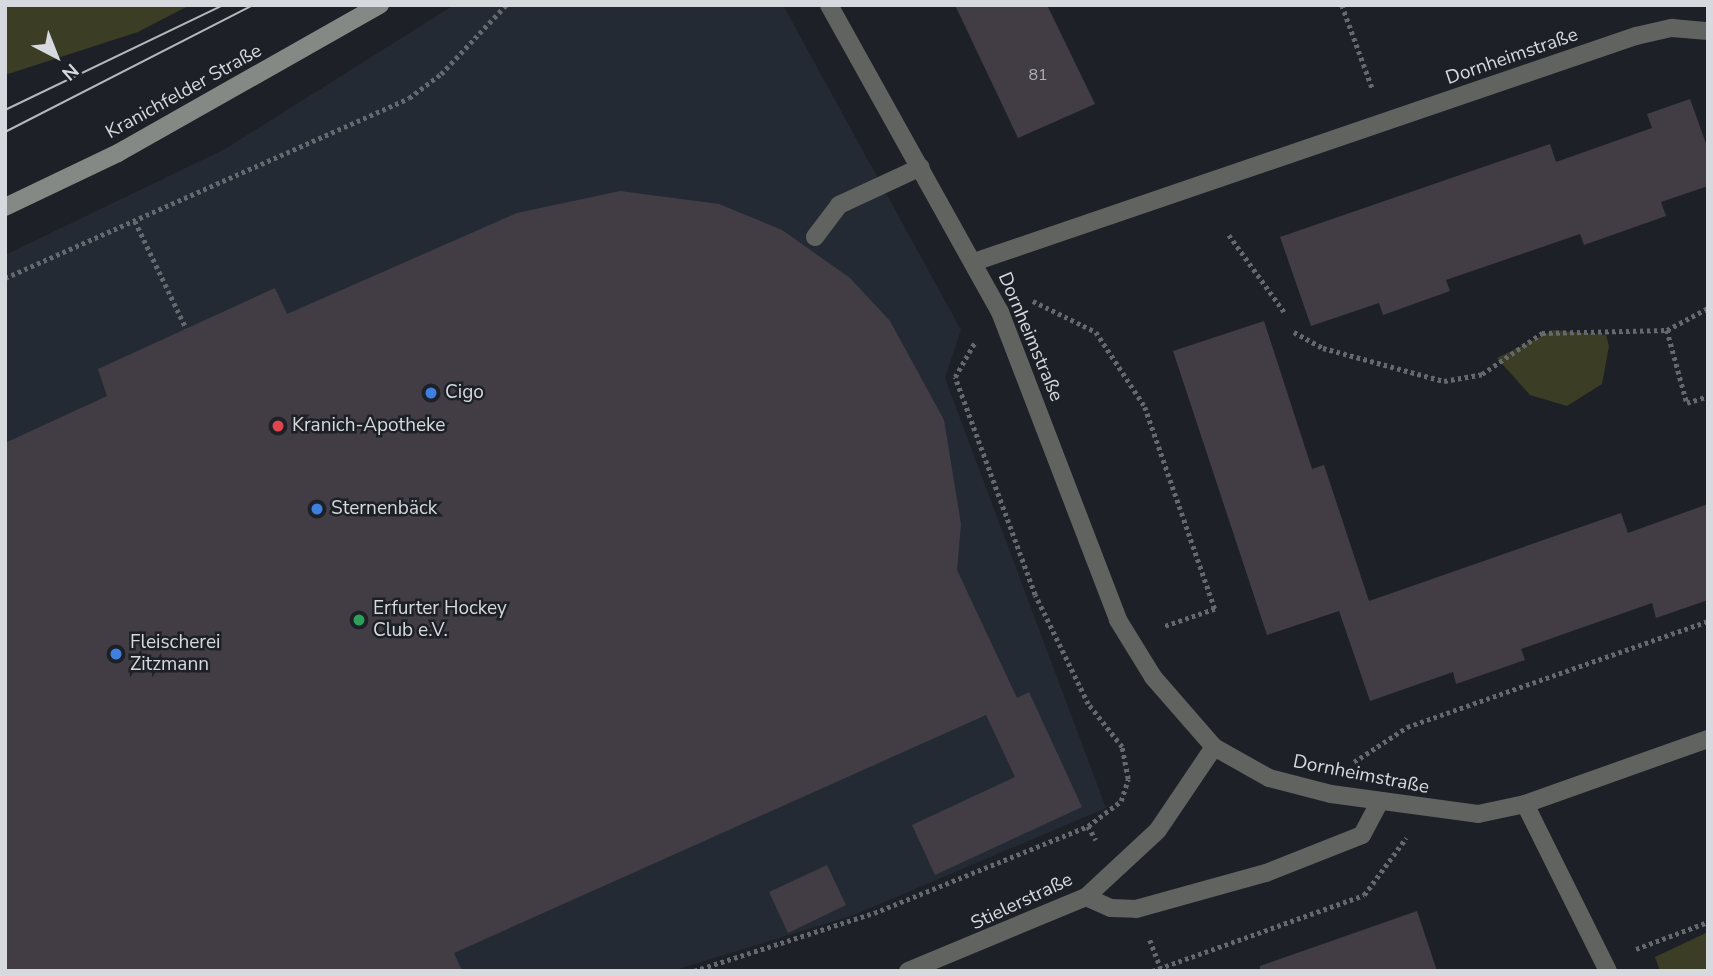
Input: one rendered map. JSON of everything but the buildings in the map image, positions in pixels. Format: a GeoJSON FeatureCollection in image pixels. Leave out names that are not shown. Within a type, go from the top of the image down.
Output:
{"type":"FeatureCollection","features":[{"type":"Feature","properties":{"kind":"main road","name":"Kranichfelder Straße"},"geometry":{"type":"LineString","coordinates":[[5,207],[118,153],[380,5]]}},
{"type":"Feature","properties":{"kind":"street","name":"Dornheimstraße"},"geometry":{"type":"LineString","coordinates":[[829,5],[974,262],[1129,639],[1214,747],[1269,778],[1331,794],[1379,803],[1478,814],[1525,804],[1708,739]]}},
{"type":"Feature","properties":{"kind":"street","name":"Dornheimstraße"},"geometry":{"type":"LineString","coordinates":[[974,262],[1636,36],[1672,28],[1708,31]]}},
{"type":"Feature","properties":{"kind":"street"},"geometry":{"type":"LineString","coordinates":[[815,237],[839,205],[921,167]]}},
{"type":"Feature","properties":{"kind":"street","name":"Stielerstraße"},"geometry":{"type":"LineString","coordinates":[[908,971],[1086,897],[1158,830],[1214,747]]}},
{"type":"Feature","properties":{"kind":"street"},"geometry":{"type":"LineString","coordinates":[[1086,897],[1111,908],[1136,909],[1266,873],[1362,835],[1379,803]]}},
{"type":"Feature","properties":{"kind":"street"},"geometry":{"type":"LineString","coordinates":[[1525,804],[1606,966]]}},
{"type":"Feature","properties":{"kind":"path"},"geometry":{"type":"LineString","coordinates":[[5,278],[408,98],[441,74],[506,5]]}},
{"type":"Feature","properties":{"kind":"path"},"geometry":{"type":"LineString","coordinates":[[1342,5],[1384,122]]}},
{"type":"Feature","properties":{"kind":"path"},"geometry":{"type":"LineString","coordinates":[[135,221],[186,328]]}},
{"type":"Feature","properties":{"kind":"path"},"geometry":{"type":"LineString","coordinates":[[1229,235],[1285,313]]}},
{"type":"Feature","properties":{"kind":"path"},"geometry":{"type":"LineString","coordinates":[[1033,300],[1096,331],[1144,407],[1215,609],[1129,639]]}},
{"type":"Feature","properties":{"kind":"path"},"geometry":{"type":"LineString","coordinates":[[1294,332],[1323,348],[1444,381],[1482,374],[1511,348],[1554,330],[1606,335],[1667,330],[1708,308]]}},
{"type":"Feature","properties":{"kind":"path"},"geometry":{"type":"LineString","coordinates":[[1667,330],[1687,403],[1708,396]]}},
{"type":"Feature","properties":{"kind":"path"},"geometry":{"type":"LineString","coordinates":[[694,971],[874,914],[1088,826],[1121,801],[1128,779],[1122,747],[1088,704],[1035,595],[954,377],[978,335]]}},
{"type":"Feature","properties":{"kind":"path"},"geometry":{"type":"LineString","coordinates":[[1331,794],[1358,756],[1407,727],[1708,621]]}},
{"type":"Feature","properties":{"kind":"path"},"geometry":{"type":"LineString","coordinates":[[1152,971],[1364,895],[1407,837]]}},
{"type":"Feature","properties":{"kind":"path"},"geometry":{"type":"LineString","coordinates":[[1606,966],[1708,922]]}},
{"type":"Feature","properties":{"kind":"path"},"geometry":{"type":"LineString","coordinates":[[1144,925],[1161,968]]}},
{"type":"Feature","properties":{"kind":"shaded area"},"geometry":{"type":"Polygon","coordinates":[[[454,5],[783,5],[961,330],[945,378],[1106,808],[854,915],[672,971],[5,971],[5,255],[225,149],[454,5]]]}},
{"type":"Feature","properties":{"kind":"green space"},"geometry":{"type":"Polygon","coordinates":[[[5,5],[190,5],[138,32],[5,75],[5,5]]]}},
{"type":"Feature","properties":{"kind":"green space"},"geometry":{"type":"Polygon","coordinates":[[[1554,330],[1606,335],[1609,346],[1602,384],[1567,406],[1530,395],[1497,358],[1554,330]]]}},
{"type":"Feature","properties":{"kind":"green space"},"geometry":{"type":"Polygon","coordinates":[[[1708,932],[1708,971],[1660,971],[1655,957],[1708,932]]]}},
{"type":"Feature","properties":{"kind":"tram line"},"geometry":{"type":"LineString","coordinates":[[5,110],[223,5]]}},
{"type":"Feature","properties":{"kind":"tram line"},"geometry":{"type":"LineString","coordinates":[[5,132],[253,5]]}},
{"type":"Feature","properties":{"kind":"place","name":"Cigo"},"geometry":{"type":"Point","coordinates":[431,393]}},
{"type":"Feature","properties":{"kind":"place","name":"Kranich-Apotheke"},"geometry":{"type":"Point","coordinates":[278,426]}},
{"type":"Feature","properties":{"kind":"place","name":"Sternenbäck"},"geometry":{"type":"Point","coordinates":[317,509]}},
{"type":"Feature","properties":{"kind":"place","name":"Erfurter Hockey Club e.V."},"geometry":{"type":"Point","coordinates":[359,620]}},
{"type":"Feature","properties":{"kind":"place","name":"Fleischerei Zitzmann"},"geometry":{"type":"Point","coordinates":[116,654]}}]}
